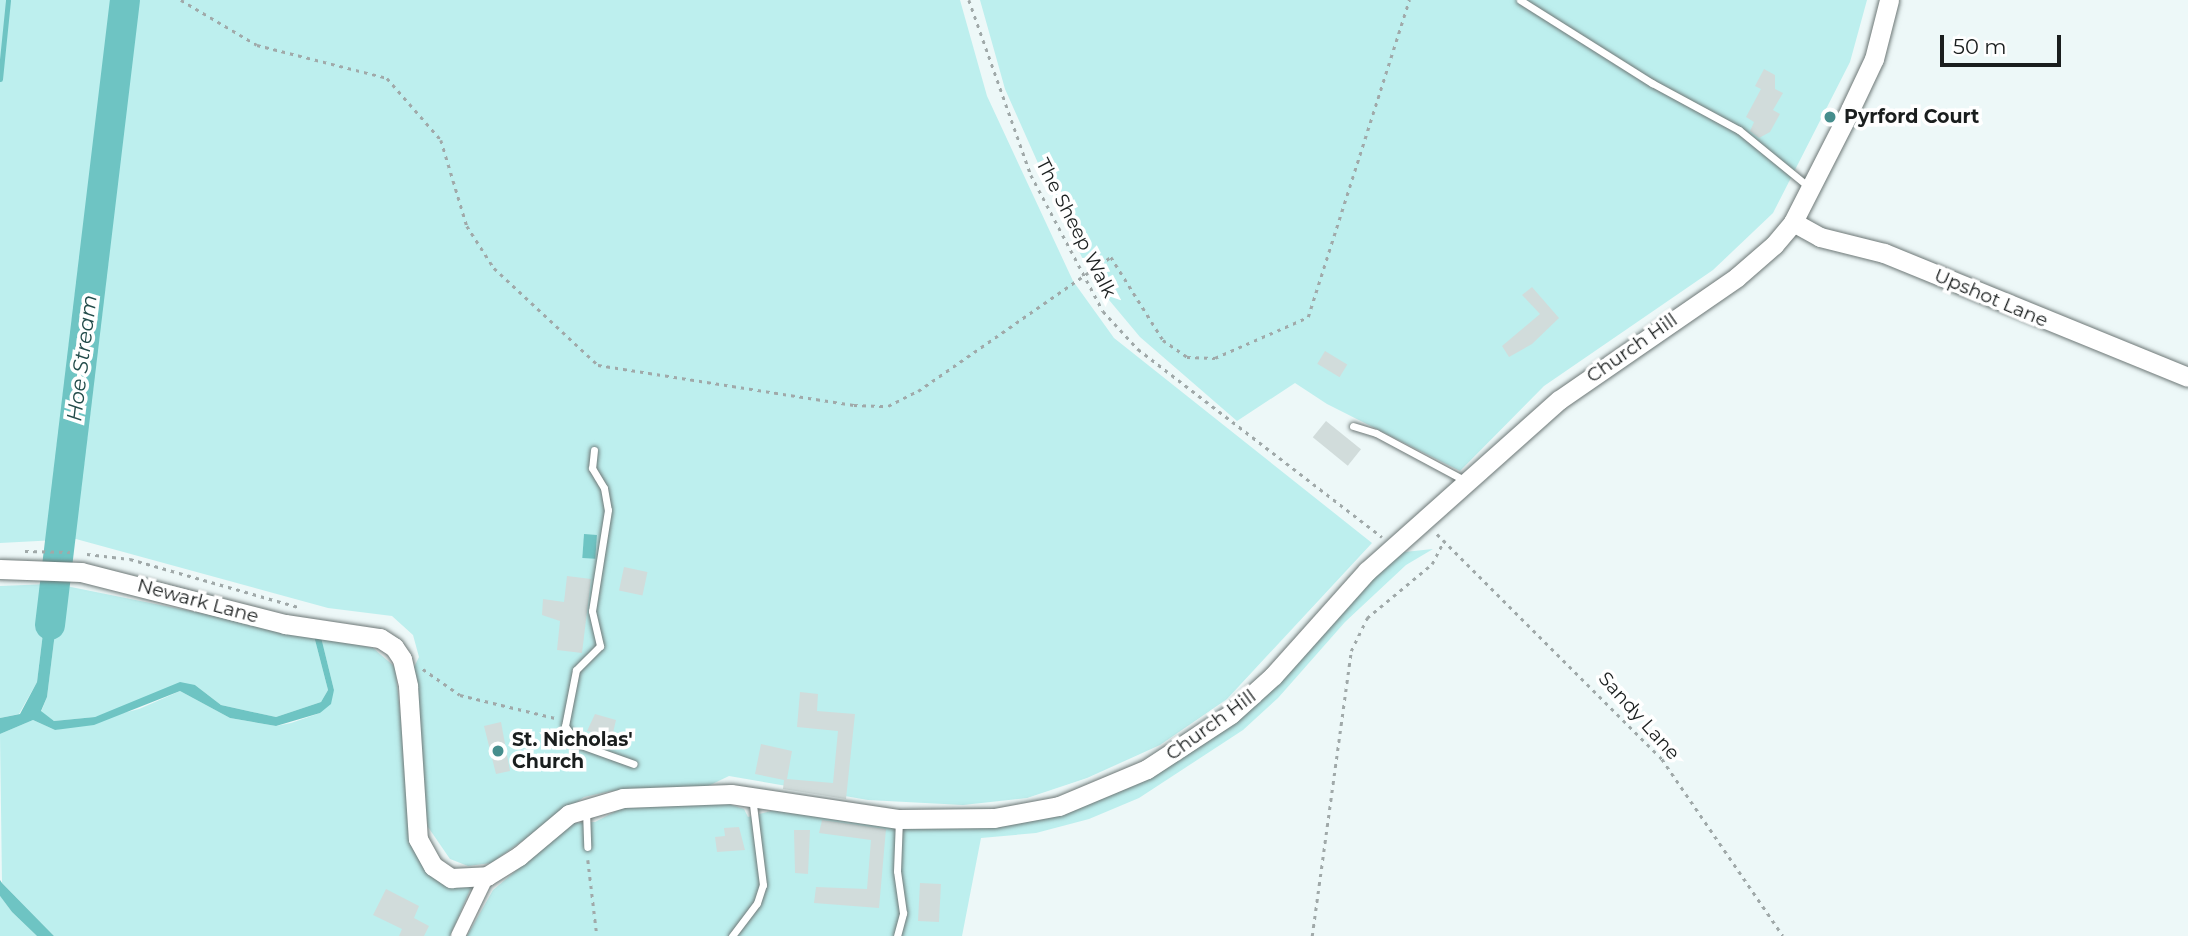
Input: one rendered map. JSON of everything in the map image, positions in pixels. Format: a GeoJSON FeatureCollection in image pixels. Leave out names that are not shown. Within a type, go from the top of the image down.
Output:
{"type":"FeatureCollection","features":[{"type":"Feature","properties":{"kind":"main road","name":"Church Hill"},"geometry":{"type":"LineString","coordinates":[[486,876],[519,856],[569,814],[623,798],[672,794],[752,797],[899,819],[1026,814],[1083,798],[1147,769],[1252,697],[1326,613],[1468,483],[1596,372],[1737,277],[1793,222],[1874,59],[1889,0]]}},
{"type":"Feature","properties":{"kind":"main road","name":"Upshot Lane"},"geometry":{"type":"LineString","coordinates":[[1793,222],[1820,237],[1884,253],[2188,377]]}},
{"type":"Feature","properties":{"kind":"main road","name":"Newark Lane"},"geometry":{"type":"LineString","coordinates":[[0,569],[42,559],[82,563],[285,624],[380,638],[394,647],[402,659],[408,686],[411,783],[424,853],[451,878],[486,876]]}},
{"type":"Feature","properties":{"kind":"street"},"geometry":{"type":"LineString","coordinates":[[458,936],[486,876]]}},
{"type":"Feature","properties":{"kind":"lane"},"geometry":{"type":"LineString","coordinates":[[1520,0],[1651,83],[1739,130],[1811,189]]}},
{"type":"Feature","properties":{"kind":"lane"},"geometry":{"type":"LineString","coordinates":[[1353,426],[1376,433],[1468,483]]}},
{"type":"Feature","properties":{"kind":"lane"},"geometry":{"type":"LineString","coordinates":[[594,450],[592,468],[604,488],[608,510],[592,611],[600,646],[576,670],[565,721],[568,733],[578,744],[634,764]]}},
{"type":"Feature","properties":{"kind":"lane"},"geometry":{"type":"LineString","coordinates":[[732,936],[757,903],[763,885],[752,797]]}},
{"type":"Feature","properties":{"kind":"lane"},"geometry":{"type":"LineString","coordinates":[[586,809],[587,847]]}},
{"type":"Feature","properties":{"kind":"lane"},"geometry":{"type":"LineString","coordinates":[[897,936],[903,913],[897,870],[899,819]]}},
{"type":"Feature","properties":{"kind":"path"},"geometry":{"type":"LineString","coordinates":[[181,0],[257,45],[387,78],[441,140],[467,226],[494,268],[598,365],[854,405],[888,407],[918,391],[1111,257],[1163,340],[1187,357],[1215,358],[1308,317],[1409,0]]}},
{"type":"Feature","properties":{"kind":"path","name":"The Sheep Walk"},"geometry":{"type":"LineString","coordinates":[[969,0],[1031,175],[1103,311],[1138,349],[1349,511],[1393,550]]}},
{"type":"Feature","properties":{"kind":"path","name":"Sandy Lane"},"geometry":{"type":"LineString","coordinates":[[1312,936],[1350,650],[1367,618],[1432,564],[1444,540],[1662,759],[1783,936]]}},
{"type":"Feature","properties":{"kind":"path"},"geometry":{"type":"LineString","coordinates":[[42,559],[82,563],[130,559],[306,609]]}},
{"type":"Feature","properties":{"kind":"path"},"geometry":{"type":"LineString","coordinates":[[416,663],[460,695],[565,721]]}},
{"type":"Feature","properties":{"kind":"path"},"geometry":{"type":"LineString","coordinates":[[587,847],[589,898],[597,936]]}},
{"type":"Feature","properties":{"kind":"shaded area"},"geometry":{"type":"Polygon","coordinates":[[[0,0],[960,0],[987,96],[1073,281],[1114,338],[1372,543],[1227,699],[1160,745],[1087,778],[1027,798],[963,805],[868,800],[729,776],[706,787],[611,791],[584,797],[491,863],[468,866],[450,859],[428,827],[418,780],[414,667],[419,657],[413,635],[392,616],[328,608],[76,539],[0,543],[0,0]]]}},
{"type":"Feature","properties":{"kind":"shaded area"},"geometry":{"type":"Polygon","coordinates":[[[980,0],[1867,0],[1850,62],[1773,213],[1713,270],[1544,386],[1460,471],[1327,404],[1295,383],[1237,421],[1140,337],[1094,282],[1058,208],[1005,89],[980,0]]]}},
{"type":"Feature","properties":{"kind":"shaded area"},"geometry":{"type":"Polygon","coordinates":[[[584,534],[597,535],[595,559],[582,558],[584,534]]]}},
{"type":"Feature","properties":{"kind":"shaded area"},"geometry":{"type":"Polygon","coordinates":[[[1433,549],[1406,565],[1345,622],[1278,698],[1243,730],[1139,798],[1089,819],[1036,833],[981,838],[962,936],[467,936],[493,890],[573,823],[595,822],[622,808],[725,803],[744,809],[748,817],[775,810],[980,824],[1172,759],[1395,553],[1433,549]]]}},
{"type":"Feature","properties":{"kind":"shaded area"},"geometry":{"type":"Polygon","coordinates":[[[49,584],[37,682],[19,714],[0,718],[0,586],[49,584]]]}},
{"type":"Feature","properties":{"kind":"shaded area"},"geometry":{"type":"Polygon","coordinates":[[[49,584],[61,585],[47,697],[41,711],[54,721],[95,717],[180,682],[195,685],[221,705],[276,717],[321,702],[328,690],[314,636],[321,637],[334,690],[331,704],[320,713],[276,726],[230,718],[180,691],[94,725],[55,730],[33,720],[0,734],[0,718],[20,714],[37,682],[49,584]]]}},
{"type":"Feature","properties":{"kind":"shaded area"},"geometry":{"type":"Polygon","coordinates":[[[61,585],[314,636],[328,690],[321,702],[276,717],[221,705],[195,685],[95,717],[54,721],[41,712],[47,697],[61,585]]]}},
{"type":"Feature","properties":{"kind":"shaded area"},"geometry":{"type":"Polygon","coordinates":[[[321,637],[373,648],[395,667],[414,841],[473,883],[450,936],[54,936],[2,883],[0,734],[33,720],[55,730],[139,709],[180,691],[230,718],[276,726],[291,723],[320,713],[334,690],[321,637]]]}},
{"type":"Feature","properties":{"kind":"shaded area"},"geometry":{"type":"Polygon","coordinates":[[[0,880],[54,936],[37,936],[12,912],[0,896],[0,880]]]}},
{"type":"Feature","properties":{"kind":"shaded area"},"geometry":{"type":"Polygon","coordinates":[[[0,896],[12,912],[37,936],[0,936],[0,896]]]}},
{"type":"Feature","properties":{"kind":"building"},"geometry":{"type":"Polygon","coordinates":[[[1764,69],[1775,75],[1775,89],[1783,93],[1773,110],[1780,114],[1770,132],[1759,138],[1750,131],[1754,122],[1746,117],[1761,89],[1755,86],[1764,69]]]}},
{"type":"Feature","properties":{"kind":"building"},"geometry":{"type":"Polygon","coordinates":[[[1532,287],[1559,318],[1532,344],[1509,357],[1502,346],[1540,314],[1522,295],[1532,287]]]}},
{"type":"Feature","properties":{"kind":"building"},"geometry":{"type":"Polygon","coordinates":[[[1325,351],[1347,364],[1340,377],[1317,364],[1325,351]]]}},
{"type":"Feature","properties":{"kind":"building"},"geometry":{"type":"Polygon","coordinates":[[[1326,421],[1361,449],[1348,466],[1313,437],[1326,421]]]}},
{"type":"Feature","properties":{"kind":"building"},"geometry":{"type":"Polygon","coordinates":[[[624,567],[647,572],[642,595],[619,590],[624,567]]]}},
{"type":"Feature","properties":{"kind":"building"},"geometry":{"type":"Polygon","coordinates":[[[567,576],[591,579],[582,653],[557,650],[560,621],[542,615],[543,599],[564,602],[567,576]]]}},
{"type":"Feature","properties":{"kind":"building"},"geometry":{"type":"Polygon","coordinates":[[[800,692],[818,694],[817,711],[855,714],[846,799],[783,789],[784,780],[755,774],[761,744],[792,751],[787,779],[833,783],[838,731],[797,727],[800,692]]]}},
{"type":"Feature","properties":{"kind":"building"},"geometry":{"type":"Polygon","coordinates":[[[595,714],[616,720],[612,737],[587,731],[595,714]]]}},
{"type":"Feature","properties":{"kind":"building","name":"St. Nicholas' Church"},"geometry":{"type":"Polygon","coordinates":[[[501,722],[510,771],[496,774],[484,726],[501,722]]]}},
{"type":"Feature","properties":{"kind":"building"},"geometry":{"type":"Polygon","coordinates":[[[822,820],[886,829],[879,908],[814,903],[816,887],[867,889],[871,840],[819,833],[822,820]]]}},
{"type":"Feature","properties":{"kind":"building"},"geometry":{"type":"Polygon","coordinates":[[[739,827],[745,850],[717,852],[715,837],[725,836],[724,828],[739,827]]]}},
{"type":"Feature","properties":{"kind":"building"},"geometry":{"type":"Polygon","coordinates":[[[794,830],[810,830],[808,874],[795,873],[794,830]]]}},
{"type":"Feature","properties":{"kind":"building"},"geometry":{"type":"Polygon","coordinates":[[[920,883],[941,884],[939,922],[918,921],[920,883]]]}},
{"type":"Feature","properties":{"kind":"building"},"geometry":{"type":"Polygon","coordinates":[[[386,889],[419,906],[414,918],[429,926],[424,936],[399,936],[402,929],[373,915],[386,889]]]}},
{"type":"Feature","properties":{"kind":"waterway"},"geometry":{"type":"LineString","coordinates":[[0,79],[8,0]]}},
{"type":"Feature","properties":{"kind":"waterway","name":"Hoe Stream"},"geometry":{"type":"LineString","coordinates":[[50,625],[125,0]]}},
{"type":"Feature","properties":{"kind":"place","name":"Pyrford Court"},"geometry":{"type":"Point","coordinates":[1830,117]}},
{"type":"Feature","properties":{"kind":"place","name":"St. Nicholas' Church"},"geometry":{"type":"Point","coordinates":[498,751]}}]}
